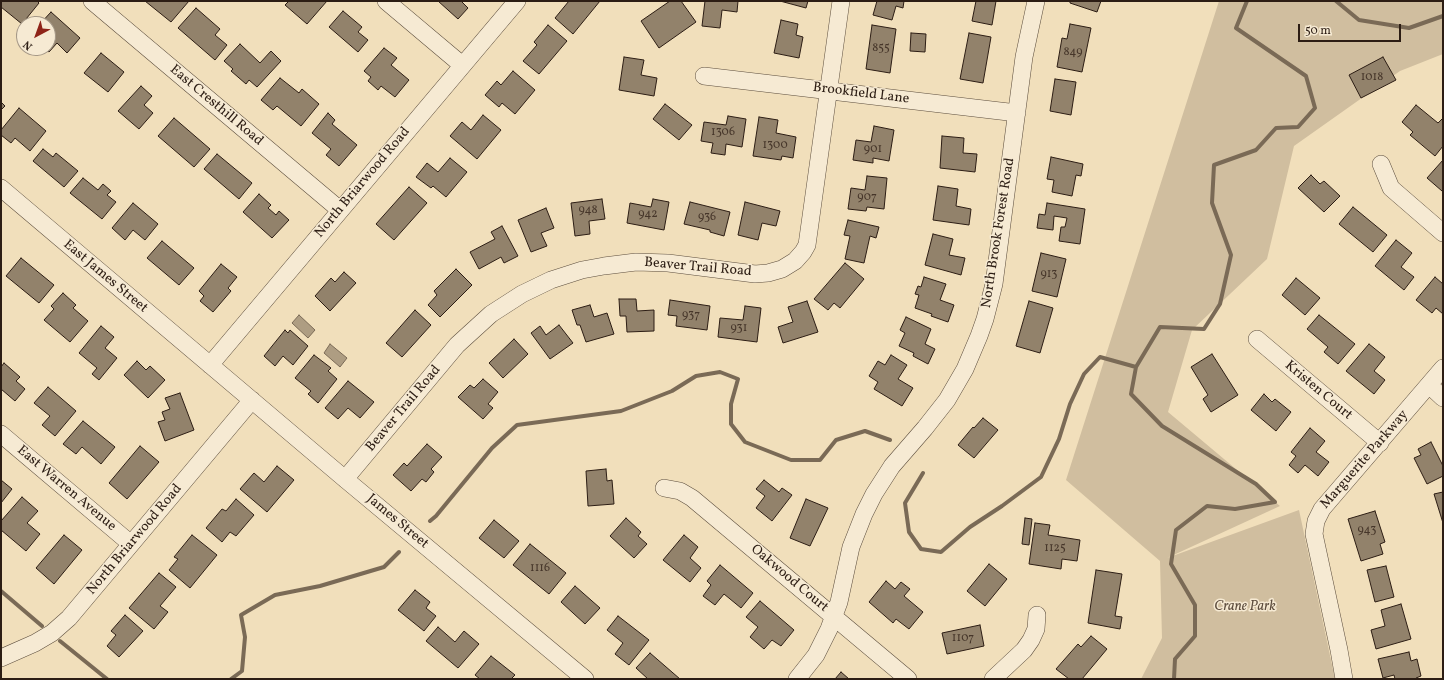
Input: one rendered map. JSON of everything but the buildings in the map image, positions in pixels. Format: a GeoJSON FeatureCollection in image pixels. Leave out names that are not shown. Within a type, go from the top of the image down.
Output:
{"type":"FeatureCollection","features":[{"type":"Feature","properties":{"kind":"street","name":"East Cresthill Road"},"geometry":{"type":"LineString","coordinates":[[92,1],[340,210]]}},
{"type":"Feature","properties":{"kind":"street"},"geometry":{"type":"LineString","coordinates":[[386,1],[462,65]]}},
{"type":"Feature","properties":{"kind":"street","name":"North Briarwood Road"},"geometry":{"type":"LineString","coordinates":[[210,365],[516,1]]}},
{"type":"Feature","properties":{"kind":"street","name":"Beaver Trail Road"},"geometry":{"type":"LineString","coordinates":[[345,480],[457,345],[491,314],[522,294],[551,280],[582,270],[636,262],[668,263],[755,274],[768,273],[782,269],[795,261],[807,245],[830,90],[841,1]]}},
{"type":"Feature","properties":{"kind":"street","name":"North Brook Forest Road"},"geometry":{"type":"LineString","coordinates":[[798,679],[816,655],[829,629],[834,616],[851,547],[864,514],[874,494],[892,466],[947,400],[965,369],[979,336],[994,284],[1024,57],[1036,1]]}},
{"type":"Feature","properties":{"kind":"street","name":"Brookfield Lane"},"geometry":{"type":"LineString","coordinates":[[704,76],[1017,113]]}},
{"type":"Feature","properties":{"kind":"street"},"geometry":{"type":"LineString","coordinates":[[1381,164],[1391,188],[1443,233]]}},
{"type":"Feature","properties":{"kind":"street","name":"East James Street"},"geometry":{"type":"LineString","coordinates":[[1,188],[210,365]]}},
{"type":"Feature","properties":{"kind":"street","name":"Kristen Court"},"geometry":{"type":"LineString","coordinates":[[1257,339],[1380,443]]}},
{"type":"Feature","properties":{"kind":"street","name":"James Street"},"geometry":{"type":"LineString","coordinates":[[210,365],[345,480],[585,679]]}},
{"type":"Feature","properties":{"kind":"street","name":"Marguerite Parkway"},"geometry":{"type":"LineString","coordinates":[[1344,679],[1314,534],[1314,527],[1318,515],[1322,510],[1443,368]]}},
{"type":"Feature","properties":{"kind":"street"},"geometry":{"type":"LineString","coordinates":[[1429,385],[1443,398]]}},
{"type":"Feature","properties":{"kind":"street","name":"North Briarwood Road"},"geometry":{"type":"LineString","coordinates":[[1,658],[18,652],[52,633],[73,613],[252,400]]}},
{"type":"Feature","properties":{"kind":"street","name":"East Warren Avenue"},"geometry":{"type":"LineString","coordinates":[[1,434],[131,544]]}},
{"type":"Feature","properties":{"kind":"street","name":"Oakwood Court"},"geometry":{"type":"LineString","coordinates":[[664,488],[680,491],[692,498],[908,679]]}},
{"type":"Feature","properties":{"kind":"street"},"geometry":{"type":"LineString","coordinates":[[993,679],[1024,650],[1031,640],[1036,629],[1037,615]]}},
{"type":"Feature","properties":{"kind":"green space","name":"Crane Park"},"geometry":{"type":"Polygon","coordinates":[[[1219,1],[1443,1],[1443,54],[1400,71],[1294,146],[1267,259],[1192,330],[1168,412],[1280,506],[1167,558],[1299,510],[1335,679],[1141,679],[1162,638],[1160,561],[1066,480],[1219,1]]]}},
{"type":"Feature","properties":{"kind":"shaded area"},"geometry":{"type":"Polygon","coordinates":[[[299,315],[315,330],[308,338],[292,323],[299,315]]]}},
{"type":"Feature","properties":{"kind":"shaded area"},"geometry":{"type":"Polygon","coordinates":[[[330,344],[347,358],[340,367],[324,353],[330,344]]]}},
{"type":"Feature","properties":{"kind":"waterway"},"geometry":{"type":"LineString","coordinates":[[1174,679],[1175,659],[1195,636],[1195,605],[1171,564],[1176,530],[1207,506],[1235,509],[1275,502],[1256,484],[1162,426],[1131,394],[1136,367],[1160,327],[1204,329],[1220,304],[1231,255],[1212,203],[1214,165],[1256,150],[1276,128],[1298,127],[1315,108],[1306,76],[1236,28],[1247,1]]}},
{"type":"Feature","properties":{"kind":"waterway"},"geometry":{"type":"LineString","coordinates":[[1336,1],[1359,20],[1409,28],[1443,16]]}},
{"type":"Feature","properties":{"kind":"waterway"},"geometry":{"type":"LineString","coordinates":[[923,473],[905,503],[909,532],[921,549],[941,552],[970,527],[1002,506],[1041,477],[1059,439],[1070,404],[1084,374],[1100,357],[1136,367]]}},
{"type":"Feature","properties":{"kind":"waterway"},"geometry":{"type":"LineString","coordinates":[[430,521],[436,516],[492,448],[517,425],[621,411],[672,391],[696,376],[720,372],[738,379],[731,404],[731,424],[745,442],[791,460],[820,460],[836,440],[865,431],[890,440]]}},
{"type":"Feature","properties":{"kind":"waterway"},"geometry":{"type":"LineString","coordinates":[[231,679],[242,671],[245,637],[241,615],[275,595],[320,586],[384,567],[399,552]]}},
{"type":"Feature","properties":{"kind":"waterway"},"geometry":{"type":"LineString","coordinates":[[1,591],[42,626]]}},
{"type":"Feature","properties":{"kind":"waterway"},"geometry":{"type":"LineString","coordinates":[[60,641],[107,679]]}}]}
